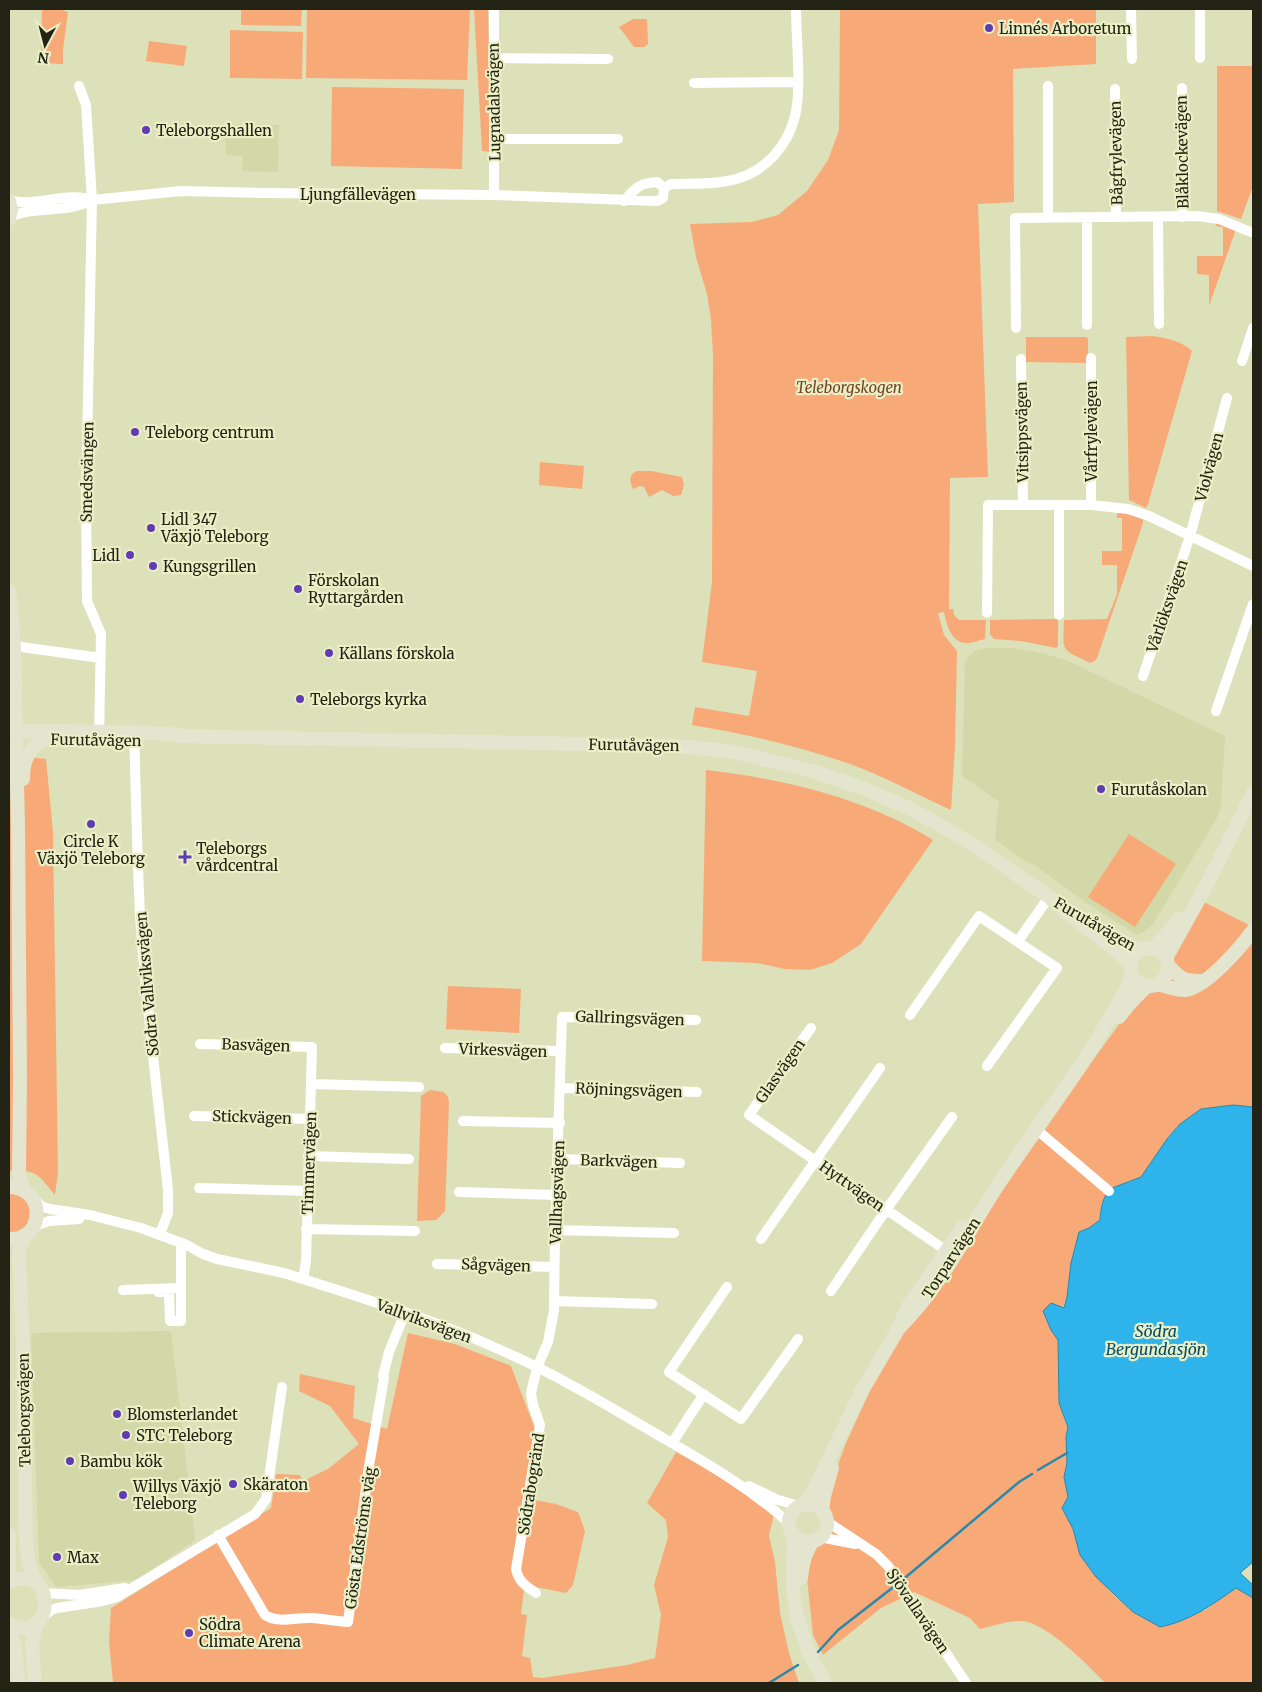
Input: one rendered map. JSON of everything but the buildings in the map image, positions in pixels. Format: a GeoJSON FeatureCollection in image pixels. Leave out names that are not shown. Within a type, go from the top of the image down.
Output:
{"type":"FeatureCollection","features":[{"type":"Feature","properties":{"kind":"street","name":"Lugnadalsvägen"},"geometry":{"type":"LineString","coordinates":[[494,9],[494,195]]}},
{"type":"Feature","properties":{"kind":"street"},"geometry":{"type":"LineString","coordinates":[[624,201],[633,190],[644,182],[657,182],[664,188],[671,184],[721,182],[751,174],[765,165],[780,149],[796,114],[798,82],[796,9]]}},
{"type":"Feature","properties":{"kind":"street"},"geometry":{"type":"LineString","coordinates":[[1131,9],[1132,59]]}},
{"type":"Feature","properties":{"kind":"street"},"geometry":{"type":"LineString","coordinates":[[1200,9],[1200,58]]}},
{"type":"Feature","properties":{"kind":"street"},"geometry":{"type":"LineString","coordinates":[[493,58],[608,59]]}},
{"type":"Feature","properties":{"kind":"street"},"geometry":{"type":"LineString","coordinates":[[694,82],[798,82]]}},
{"type":"Feature","properties":{"kind":"street","name":"Smedsvängen"},"geometry":{"type":"LineString","coordinates":[[79,86],[86,104],[92,200],[86,497],[87,601],[101,634],[100,736]]}},
{"type":"Feature","properties":{"kind":"street"},"geometry":{"type":"LineString","coordinates":[[1048,86],[1048,218]]}},
{"type":"Feature","properties":{"kind":"street","name":"Blåklockevägen"},"geometry":{"type":"LineString","coordinates":[[1182,88],[1183,217]]}},
{"type":"Feature","properties":{"kind":"street","name":"Bågfrylevägen"},"geometry":{"type":"LineString","coordinates":[[1115,90],[1116,217]]}},
{"type":"Feature","properties":{"kind":"street"},"geometry":{"type":"LineString","coordinates":[[495,139],[618,139]]}},
{"type":"Feature","properties":{"kind":"street","name":"Ljungfällevägen"},"geometry":{"type":"LineString","coordinates":[[9,200],[25,202],[82,197],[92,200],[181,191],[494,195],[657,201],[663,198],[664,188]]}},
{"type":"Feature","properties":{"kind":"street"},"geometry":{"type":"LineString","coordinates":[[9,200],[11,208],[9,218]]}},
{"type":"Feature","properties":{"kind":"street","name":"Ljungfällevägen"},"geometry":{"type":"LineString","coordinates":[[9,218],[26,211],[83,206],[92,200]]}},
{"type":"Feature","properties":{"kind":"street"},"geometry":{"type":"LineString","coordinates":[[1016,328],[1015,218],[1197,216],[1219,219],[1253,233]]}},
{"type":"Feature","properties":{"kind":"street"},"geometry":{"type":"LineString","coordinates":[[1087,217],[1087,325]]}},
{"type":"Feature","properties":{"kind":"street"},"geometry":{"type":"LineString","coordinates":[[1158,217],[1160,324]]}},
{"type":"Feature","properties":{"kind":"street"},"geometry":{"type":"LineString","coordinates":[[1242,361],[1253,328]]}},
{"type":"Feature","properties":{"kind":"street","name":"Vårfrylevägen"},"geometry":{"type":"LineString","coordinates":[[1091,358],[1091,505]]}},
{"type":"Feature","properties":{"kind":"street","name":"Vitsippsvägen"},"geometry":{"type":"LineString","coordinates":[[1020,359],[1023,505]]}},
{"type":"Feature","properties":{"kind":"street","name":"Violvägen"},"geometry":{"type":"LineString","coordinates":[[1190,536],[1227,398]]}},
{"type":"Feature","properties":{"kind":"street"},"geometry":{"type":"LineString","coordinates":[[987,613],[988,504],[1091,505],[1135,511],[1253,566]]}},
{"type":"Feature","properties":{"kind":"street"},"geometry":{"type":"LineString","coordinates":[[1059,506],[1060,615]]}},
{"type":"Feature","properties":{"kind":"street","name":"Vårlöksvägen"},"geometry":{"type":"LineString","coordinates":[[1143,676],[1190,536]]}},
{"type":"Feature","properties":{"kind":"street"},"geometry":{"type":"LineString","coordinates":[[9,592],[12,616],[11,735],[17,803],[20,1068],[19,1174],[29,1195]]}},
{"type":"Feature","properties":{"kind":"street"},"geometry":{"type":"LineString","coordinates":[[1216,711],[1253,604]]}},
{"type":"Feature","properties":{"kind":"street"},"geometry":{"type":"LineString","coordinates":[[11,645],[101,658]]}},
{"type":"Feature","properties":{"kind":"street","name":"Furutåvägen"},"geometry":{"type":"LineString","coordinates":[[11,735],[135,737],[169,734],[183,736],[678,746],[734,752],[812,771],[860,786],[913,810],[972,844],[1049,897],[1064,911],[1120,954],[1131,970]]}},
{"type":"Feature","properties":{"kind":"street","name":"Furutåvägen"},"geometry":{"type":"LineString","coordinates":[[11,735],[42,740],[100,736]]}},
{"type":"Feature","properties":{"kind":"street","name":"Södra Vallviksvägen"},"geometry":{"type":"LineString","coordinates":[[135,737],[140,916],[168,1192],[168,1213],[160,1234]]}},
{"type":"Feature","properties":{"kind":"street"},"geometry":{"type":"LineString","coordinates":[[17,803],[23,786],[25,760],[31,750],[42,740]]}},
{"type":"Feature","properties":{"kind":"street"},"geometry":{"type":"LineString","coordinates":[[1153,985],[1166,976],[1167,962],[1253,793]]}},
{"type":"Feature","properties":{"kind":"street"},"geometry":{"type":"LineString","coordinates":[[1215,866],[1174,925],[1161,940],[1133,958],[1131,970],[1137,982],[1185,990],[1195,987],[1232,955],[1253,930]]}},
{"type":"Feature","properties":{"kind":"street"},"geometry":{"type":"LineString","coordinates":[[1018,941],[1049,897]]}},
{"type":"Feature","properties":{"kind":"street","name":"Furutåvägen"},"geometry":{"type":"LineString","coordinates":[[1049,897],[1068,906],[1115,938],[1146,949]]}},
{"type":"Feature","properties":{"kind":"street"},"geometry":{"type":"LineString","coordinates":[[910,1015],[979,916],[1018,941],[1056,968],[987,1066]]}},
{"type":"Feature","properties":{"kind":"street"},"geometry":{"type":"LineString","coordinates":[[1146,949],[1158,951],[1178,977],[1189,981],[1202,981]]}},
{"type":"Feature","properties":{"kind":"street","name":"Torparvägen"},"geometry":{"type":"LineString","coordinates":[[1092,1050],[1124,995],[1131,970]]}},
{"type":"Feature","properties":{"kind":"street","name":"Torparvägen"},"geometry":{"type":"LineString","coordinates":[[801,1505],[813,1492],[852,1411],[898,1329],[907,1308],[950,1253],[1092,1050],[1132,1001],[1153,985]]}},
{"type":"Feature","properties":{"kind":"street","name":"Vallhagsvägen"},"geometry":{"type":"LineString","coordinates":[[537,1368],[548,1342],[554,1310],[562,1016],[564,1017]]}},
{"type":"Feature","properties":{"kind":"street","name":"Gallringsvägen"},"geometry":{"type":"LineString","coordinates":[[564,1017],[696,1020]]}},
{"type":"Feature","properties":{"kind":"street","name":"Glasvägen"},"geometry":{"type":"LineString","coordinates":[[749,1115],[811,1028]]}},
{"type":"Feature","properties":{"kind":"street","name":"Basvägen"},"geometry":{"type":"LineString","coordinates":[[200,1044],[312,1047]]}},
{"type":"Feature","properties":{"kind":"street","name":"Timmervägen"},"geometry":{"type":"LineString","coordinates":[[303,1279],[308,1191],[312,1047]]}},
{"type":"Feature","properties":{"kind":"street","name":"Virkesvägen"},"geometry":{"type":"LineString","coordinates":[[445,1048],[561,1051]]}},
{"type":"Feature","properties":{"kind":"street"},"geometry":{"type":"LineString","coordinates":[[761,1239],[880,1068]]}},
{"type":"Feature","properties":{"kind":"street"},"geometry":{"type":"LineString","coordinates":[[311,1084],[419,1087]]}},
{"type":"Feature","properties":{"kind":"street","name":"Röjningsvägen"},"geometry":{"type":"LineString","coordinates":[[560,1088],[697,1092]]}},
{"type":"Feature","properties":{"kind":"street","name":"Hyttvägen"},"geometry":{"type":"LineString","coordinates":[[749,1115],[950,1253]]}},
{"type":"Feature","properties":{"kind":"street","name":"Stickvägen"},"geometry":{"type":"LineString","coordinates":[[194,1116],[310,1119]]}},
{"type":"Feature","properties":{"kind":"street"},"geometry":{"type":"LineString","coordinates":[[831,1291],[952,1117]]}},
{"type":"Feature","properties":{"kind":"street"},"geometry":{"type":"LineString","coordinates":[[463,1121],[560,1123]]}},
{"type":"Feature","properties":{"kind":"street"},"geometry":{"type":"LineString","coordinates":[[1036,1129],[1109,1191]]}},
{"type":"Feature","properties":{"kind":"street"},"geometry":{"type":"LineString","coordinates":[[308,1156],[409,1159]]}},
{"type":"Feature","properties":{"kind":"street","name":"Barkvägen"},"geometry":{"type":"LineString","coordinates":[[558,1159],[680,1163]]}},
{"type":"Feature","properties":{"kind":"street"},"geometry":{"type":"LineString","coordinates":[[9,1187],[29,1195]]}},
{"type":"Feature","properties":{"kind":"street"},"geometry":{"type":"LineString","coordinates":[[198,1188],[308,1191]]}},
{"type":"Feature","properties":{"kind":"street"},"geometry":{"type":"LineString","coordinates":[[459,1192],[556,1195]]}},
{"type":"Feature","properties":{"kind":"street","name":"Vallviksvägen"},"geometry":{"type":"LineString","coordinates":[[29,1195],[42,1207],[141,1228],[160,1234],[217,1259],[303,1279],[439,1324],[497,1348],[537,1368],[620,1412],[725,1474],[778,1500],[801,1505]]}},
{"type":"Feature","properties":{"kind":"street","name":"Teleborgsvägen"},"geometry":{"type":"LineString","coordinates":[[29,1195],[37,1213],[30,1230],[20,1246],[19,1258],[23,1343],[26,1546],[30,1568],[41,1589]]}},
{"type":"Feature","properties":{"kind":"street","name":"Vallviksvägen"},"geometry":{"type":"LineString","coordinates":[[30,1230],[50,1221],[102,1219]]}},
{"type":"Feature","properties":{"kind":"street"},"geometry":{"type":"LineString","coordinates":[[306,1229],[415,1231]]}},
{"type":"Feature","properties":{"kind":"street"},"geometry":{"type":"LineString","coordinates":[[9,1239],[17,1239],[30,1230]]}},
{"type":"Feature","properties":{"kind":"street"},"geometry":{"type":"LineString","coordinates":[[555,1230],[674,1233]]}},
{"type":"Feature","properties":{"kind":"street"},"geometry":{"type":"LineString","coordinates":[[158,1292],[167,1292],[169,1294],[170,1322],[181,1321],[181,1244]]}},
{"type":"Feature","properties":{"kind":"street","name":"Sågvägen"},"geometry":{"type":"LineString","coordinates":[[437,1264],[554,1267]]}},
{"type":"Feature","properties":{"kind":"street"},"geometry":{"type":"LineString","coordinates":[[727,1287],[669,1372],[741,1419],[798,1339]]}},
{"type":"Feature","properties":{"kind":"street"},"geometry":{"type":"LineString","coordinates":[[123,1290],[181,1288]]}},
{"type":"Feature","properties":{"kind":"street"},"geometry":{"type":"LineString","coordinates":[[554,1301],[652,1304]]}},
{"type":"Feature","properties":{"kind":"street","name":"Gösta Edströms väg"},"geometry":{"type":"LineString","coordinates":[[218,1535],[265,1615],[270,1618],[284,1620],[310,1618],[348,1622],[383,1376],[389,1352],[405,1313]]}},
{"type":"Feature","properties":{"kind":"street","name":"Södrabogränd"},"geometry":{"type":"LineString","coordinates":[[536,1593],[523,1584],[517,1576],[516,1569],[540,1425],[531,1393],[537,1368]]}},
{"type":"Feature","properties":{"kind":"street"},"geometry":{"type":"LineString","coordinates":[[9,1624],[22,1628],[30,1626],[51,1610],[108,1600],[117,1596],[255,1514],[266,1499],[282,1387]]}},
{"type":"Feature","properties":{"kind":"street"},"geometry":{"type":"LineString","coordinates":[[672,1443],[704,1394]]}},
{"type":"Feature","properties":{"kind":"street","name":"Torparvägen"},"geometry":{"type":"LineString","coordinates":[[824,1516],[827,1485],[852,1411]]}},
{"type":"Feature","properties":{"kind":"street","name":"Vallviksvägen"},"geometry":{"type":"LineString","coordinates":[[725,1474],[778,1513],[791,1528]]}},
{"type":"Feature","properties":{"kind":"street"},"geometry":{"type":"LineString","coordinates":[[803,1634],[801,1575],[808,1548],[825,1529],[824,1516],[814,1505],[801,1505],[792,1513],[794,1595],[797,1618],[809,1652],[825,1683]]}},
{"type":"Feature","properties":{"kind":"street","name":"Sjövallavägen"},"geometry":{"type":"LineString","coordinates":[[824,1516],[882,1560],[966,1683]]}},
{"type":"Feature","properties":{"kind":"street"},"geometry":{"type":"LineString","coordinates":[[791,1528],[802,1540],[817,1538]]}},
{"type":"Feature","properties":{"kind":"street"},"geometry":{"type":"LineString","coordinates":[[9,1534],[9,1571]]}},
{"type":"Feature","properties":{"kind":"street","name":"Sjövallavägen"},"geometry":{"type":"LineString","coordinates":[[817,1538],[863,1546]]}},
{"type":"Feature","properties":{"kind":"street"},"geometry":{"type":"LineString","coordinates":[[9,1582],[25,1579],[41,1589],[86,1594],[133,1586]]}},
{"type":"Feature","properties":{"kind":"street"},"geometry":{"type":"LineString","coordinates":[[35,1683],[32,1645],[38,1621],[46,1605],[41,1589]]}},
{"type":"Feature","properties":{"kind":"street"},"geometry":{"type":"LineString","coordinates":[[9,1628],[15,1647],[18,1683]]}},
{"type":"Feature","properties":{"kind":"shaded area"},"geometry":{"type":"Polygon","coordinates":[[[225,124],[279,125],[278,172],[242,171],[243,156],[226,155],[225,124]]]}},
{"type":"Feature","properties":{"kind":"shaded area","name":"Furutåskolan"},"geometry":{"type":"Polygon","coordinates":[[[987,648],[1013,648],[1034,651],[1066,660],[1225,736],[1221,806],[1217,818],[1153,924],[1145,931],[1137,935],[1085,902],[1036,866],[1025,861],[996,840],[999,802],[962,776],[965,662],[974,651],[987,648]]]}},
{"type":"Feature","properties":{"kind":"shaded area"},"geometry":{"type":"Polygon","coordinates":[[[171,1331],[195,1540],[137,1580],[56,1587],[39,1562],[31,1333],[171,1331]]]}},
{"type":"Feature","properties":{"kind":"green space"},"geometry":{"type":"Polygon","coordinates":[[[42,9],[59,9],[68,12],[63,64],[41,63],[42,9]]]}},
{"type":"Feature","properties":{"kind":"green space"},"geometry":{"type":"Polygon","coordinates":[[[241,9],[302,9],[301,26],[241,25],[241,9]]]}},
{"type":"Feature","properties":{"kind":"green space"},"geometry":{"type":"Polygon","coordinates":[[[307,9],[470,9],[467,80],[306,78],[307,9]]]}},
{"type":"Feature","properties":{"kind":"green space"},"geometry":{"type":"Polygon","coordinates":[[[474,9],[488,9],[491,152],[482,151],[474,9]]]}},
{"type":"Feature","properties":{"kind":"green space","name":"Teleborgskogen"},"geometry":{"type":"Polygon","coordinates":[[[840,9],[1096,9],[1096,64],[1013,69],[1014,202],[978,204],[988,477],[950,478],[949,609],[953,609],[954,615],[959,620],[986,620],[985,639],[965,643],[960,642],[953,636],[944,612],[938,613],[944,635],[957,651],[955,746],[951,810],[850,764],[772,741],[692,725],[695,707],[749,716],[757,671],[702,662],[712,582],[713,356],[707,294],[696,257],[690,224],[752,222],[778,215],[807,191],[828,160],[839,130],[840,9]]]}},
{"type":"Feature","properties":{"kind":"green space"},"geometry":{"type":"Polygon","coordinates":[[[633,19],[647,19],[648,44],[644,47],[634,47],[619,27],[633,19]]]}},
{"type":"Feature","properties":{"kind":"green space"},"geometry":{"type":"Polygon","coordinates":[[[230,30],[303,32],[302,79],[230,78],[230,30]]]}},
{"type":"Feature","properties":{"kind":"green space"},"geometry":{"type":"Polygon","coordinates":[[[149,41],[187,46],[184,66],[146,61],[149,41]]]}},
{"type":"Feature","properties":{"kind":"green space"},"geometry":{"type":"Polygon","coordinates":[[[1217,66],[1253,66],[1253,186],[1241,219],[1217,211],[1217,66]]]}},
{"type":"Feature","properties":{"kind":"green space"},"geometry":{"type":"Polygon","coordinates":[[[332,87],[464,89],[462,169],[331,166],[332,87]]]}},
{"type":"Feature","properties":{"kind":"green space"},"geometry":{"type":"Polygon","coordinates":[[[1217,223],[1235,230],[1235,232],[1209,306],[1209,275],[1197,274],[1197,256],[1223,256],[1223,227],[1215,226],[1217,223]]]}},
{"type":"Feature","properties":{"kind":"green space"},"geometry":{"type":"Polygon","coordinates":[[[1152,336],[1179,342],[1192,351],[1146,508],[1129,500],[1126,337],[1152,336]]]}},
{"type":"Feature","properties":{"kind":"green space"},"geometry":{"type":"Polygon","coordinates":[[[1026,337],[1086,337],[1088,339],[1088,363],[1026,362],[1026,337]]]}},
{"type":"Feature","properties":{"kind":"green space"},"geometry":{"type":"Polygon","coordinates":[[[540,462],[584,466],[582,489],[539,485],[540,462]]]}},
{"type":"Feature","properties":{"kind":"green space"},"geometry":{"type":"Polygon","coordinates":[[[637,471],[651,471],[682,477],[684,485],[681,495],[673,496],[662,490],[649,497],[644,487],[640,486],[633,489],[630,478],[637,471]]]}},
{"type":"Feature","properties":{"kind":"green space"},"geometry":{"type":"Polygon","coordinates":[[[1120,511],[1143,519],[1143,523],[1097,658],[1090,663],[1068,652],[1065,648],[1063,639],[1064,620],[1107,619],[1117,594],[1117,565],[1102,565],[1102,551],[1122,551],[1122,518],[1117,518],[1117,514],[1120,511]]]}},
{"type":"Feature","properties":{"kind":"green space"},"geometry":{"type":"Polygon","coordinates":[[[1058,619],[1058,646],[1056,648],[1021,641],[994,639],[990,634],[990,620],[1058,619]]]}},
{"type":"Feature","properties":{"kind":"green space"},"geometry":{"type":"Polygon","coordinates":[[[9,755],[46,759],[53,832],[58,1172],[55,1195],[36,1175],[26,1171],[9,1171],[9,755]]]}},
{"type":"Feature","properties":{"kind":"green space"},"geometry":{"type":"Polygon","coordinates":[[[706,770],[765,779],[823,793],[880,813],[907,825],[933,840],[861,944],[832,963],[810,970],[785,969],[757,963],[702,961],[706,770]]]}},
{"type":"Feature","properties":{"kind":"green space"},"geometry":{"type":"Polygon","coordinates":[[[1129,834],[1176,864],[1135,927],[1088,897],[1129,834]]]}},
{"type":"Feature","properties":{"kind":"green space"},"geometry":{"type":"Polygon","coordinates":[[[1202,901],[1253,927],[1253,1107],[1233,1105],[1201,1109],[1180,1124],[1167,1139],[1141,1177],[1112,1188],[1101,1205],[1100,1220],[1089,1228],[1071,1263],[1067,1297],[1051,1330],[1058,1340],[1059,1403],[1068,1427],[1066,1437],[1067,1463],[1064,1477],[1068,1497],[1062,1508],[1073,1529],[1080,1555],[1096,1577],[1120,1601],[1204,1611],[1236,1588],[1253,1598],[1253,1683],[1105,1683],[1066,1646],[1043,1629],[1022,1621],[1012,1621],[980,1629],[970,1618],[914,1592],[881,1608],[823,1655],[813,1635],[807,1578],[813,1548],[829,1531],[831,1520],[826,1508],[827,1494],[846,1443],[870,1391],[907,1328],[1096,1056],[1120,1023],[1146,993],[1159,988],[1170,977],[1172,957],[1202,901]]]}},
{"type":"Feature","properties":{"kind":"green space"},"geometry":{"type":"Polygon","coordinates":[[[448,986],[521,989],[519,1033],[446,1029],[448,986]]]}},
{"type":"Feature","properties":{"kind":"green space"},"geometry":{"type":"Polygon","coordinates":[[[430,1090],[444,1092],[448,1097],[449,1103],[445,1211],[436,1220],[417,1221],[421,1096],[430,1090]]]}},
{"type":"Feature","properties":{"kind":"green space"},"geometry":{"type":"Polygon","coordinates":[[[9,1191],[17,1192],[31,1207],[27,1227],[9,1235],[9,1191]]]}},
{"type":"Feature","properties":{"kind":"green space"},"geometry":{"type":"Polygon","coordinates":[[[408,1333],[455,1344],[511,1366],[535,1429],[524,1498],[556,1504],[578,1512],[585,1531],[573,1585],[566,1593],[531,1586],[524,1590],[521,1614],[527,1615],[522,1656],[530,1658],[533,1677],[542,1678],[627,1665],[655,1658],[661,1615],[654,1585],[668,1537],[666,1520],[647,1503],[676,1452],[726,1481],[774,1515],[769,1535],[775,1562],[780,1613],[789,1653],[799,1683],[113,1683],[109,1641],[111,1608],[271,1508],[276,1474],[300,1475],[303,1481],[328,1469],[359,1444],[330,1406],[299,1391],[300,1374],[355,1386],[353,1418],[387,1429],[408,1333]]]}},
{"type":"Feature","properties":{"kind":"water","name":"Södra Bergundasjön"},"geometry":{"type":"Polygon","coordinates":[[[1233,1105],[1253,1107],[1253,1562],[1240,1573],[1253,1585],[1253,1598],[1236,1588],[1191,1617],[1160,1627],[1133,1612],[1096,1577],[1080,1555],[1073,1529],[1062,1508],[1068,1497],[1064,1477],[1067,1463],[1066,1437],[1068,1427],[1059,1403],[1058,1340],[1051,1330],[1043,1311],[1051,1303],[1064,1308],[1071,1263],[1079,1232],[1100,1220],[1103,1202],[1109,1191],[1112,1188],[1141,1177],[1167,1139],[1180,1124],[1201,1109],[1233,1105]]]}},
{"type":"Feature","properties":{"kind":"waterway"},"geometry":{"type":"LineString","coordinates":[[1038,1470],[1067,1453]]}},
{"type":"Feature","properties":{"kind":"waterway"},"geometry":{"type":"LineString","coordinates":[[900,1582],[1019,1482],[1032,1474]]}},
{"type":"Feature","properties":{"kind":"waterway"},"geometry":{"type":"LineString","coordinates":[[818,1652],[838,1630],[896,1585]]}},
{"type":"Feature","properties":{"kind":"waterway"},"geometry":{"type":"LineString","coordinates":[[769,1683],[798,1665]]}},
{"type":"Feature","properties":{"kind":"place","name":"Linnés Arboretum"},"geometry":{"type":"Point","coordinates":[989,28]}},
{"type":"Feature","properties":{"kind":"place","name":"Teleborgshallen"},"geometry":{"type":"Point","coordinates":[146,130]}},
{"type":"Feature","properties":{"kind":"place","name":"Teleborg centrum"},"geometry":{"type":"Point","coordinates":[135,432]}},
{"type":"Feature","properties":{"kind":"place","name":"Lidl 347 Växjö Teleborg"},"geometry":{"type":"Point","coordinates":[151,528]}},
{"type":"Feature","properties":{"kind":"place","name":"Lidl"},"geometry":{"type":"Point","coordinates":[130,555]}},
{"type":"Feature","properties":{"kind":"place","name":"Kungsgrillen"},"geometry":{"type":"Point","coordinates":[153,566]}},
{"type":"Feature","properties":{"kind":"place","name":"Förskolan Ryttargården"},"geometry":{"type":"Point","coordinates":[298,589]}},
{"type":"Feature","properties":{"kind":"place","name":"Källans förskola"},"geometry":{"type":"Point","coordinates":[329,653]}},
{"type":"Feature","properties":{"kind":"place","name":"Teleborgs kyrka"},"geometry":{"type":"Point","coordinates":[300,699]}},
{"type":"Feature","properties":{"kind":"place","name":"Furutåskolan"},"geometry":{"type":"Point","coordinates":[1101,789]}},
{"type":"Feature","properties":{"kind":"place","name":"Circle K Växjö Teleborg"},"geometry":{"type":"Point","coordinates":[91,824]}},
{"type":"Feature","properties":{"kind":"place","name":"Teleborgs vårdcentral"},"geometry":{"type":"Point","coordinates":[185,857]}},
{"type":"Feature","properties":{"kind":"place","name":"Blomsterlandet"},"geometry":{"type":"Point","coordinates":[117,1414]}},
{"type":"Feature","properties":{"kind":"place","name":"STC Teleborg"},"geometry":{"type":"Point","coordinates":[126,1435]}},
{"type":"Feature","properties":{"kind":"place","name":"Bambu kök"},"geometry":{"type":"Point","coordinates":[70,1461]}},
{"type":"Feature","properties":{"kind":"place","name":"Skäraton"},"geometry":{"type":"Point","coordinates":[233,1484]}},
{"type":"Feature","properties":{"kind":"place","name":"Willys Växjö Teleborg"},"geometry":{"type":"Point","coordinates":[123,1495]}},
{"type":"Feature","properties":{"kind":"place","name":"Max"},"geometry":{"type":"Point","coordinates":[57,1557]}},
{"type":"Feature","properties":{"kind":"place","name":"Södra Climate Arena"},"geometry":{"type":"Point","coordinates":[189,1633]}}]}
